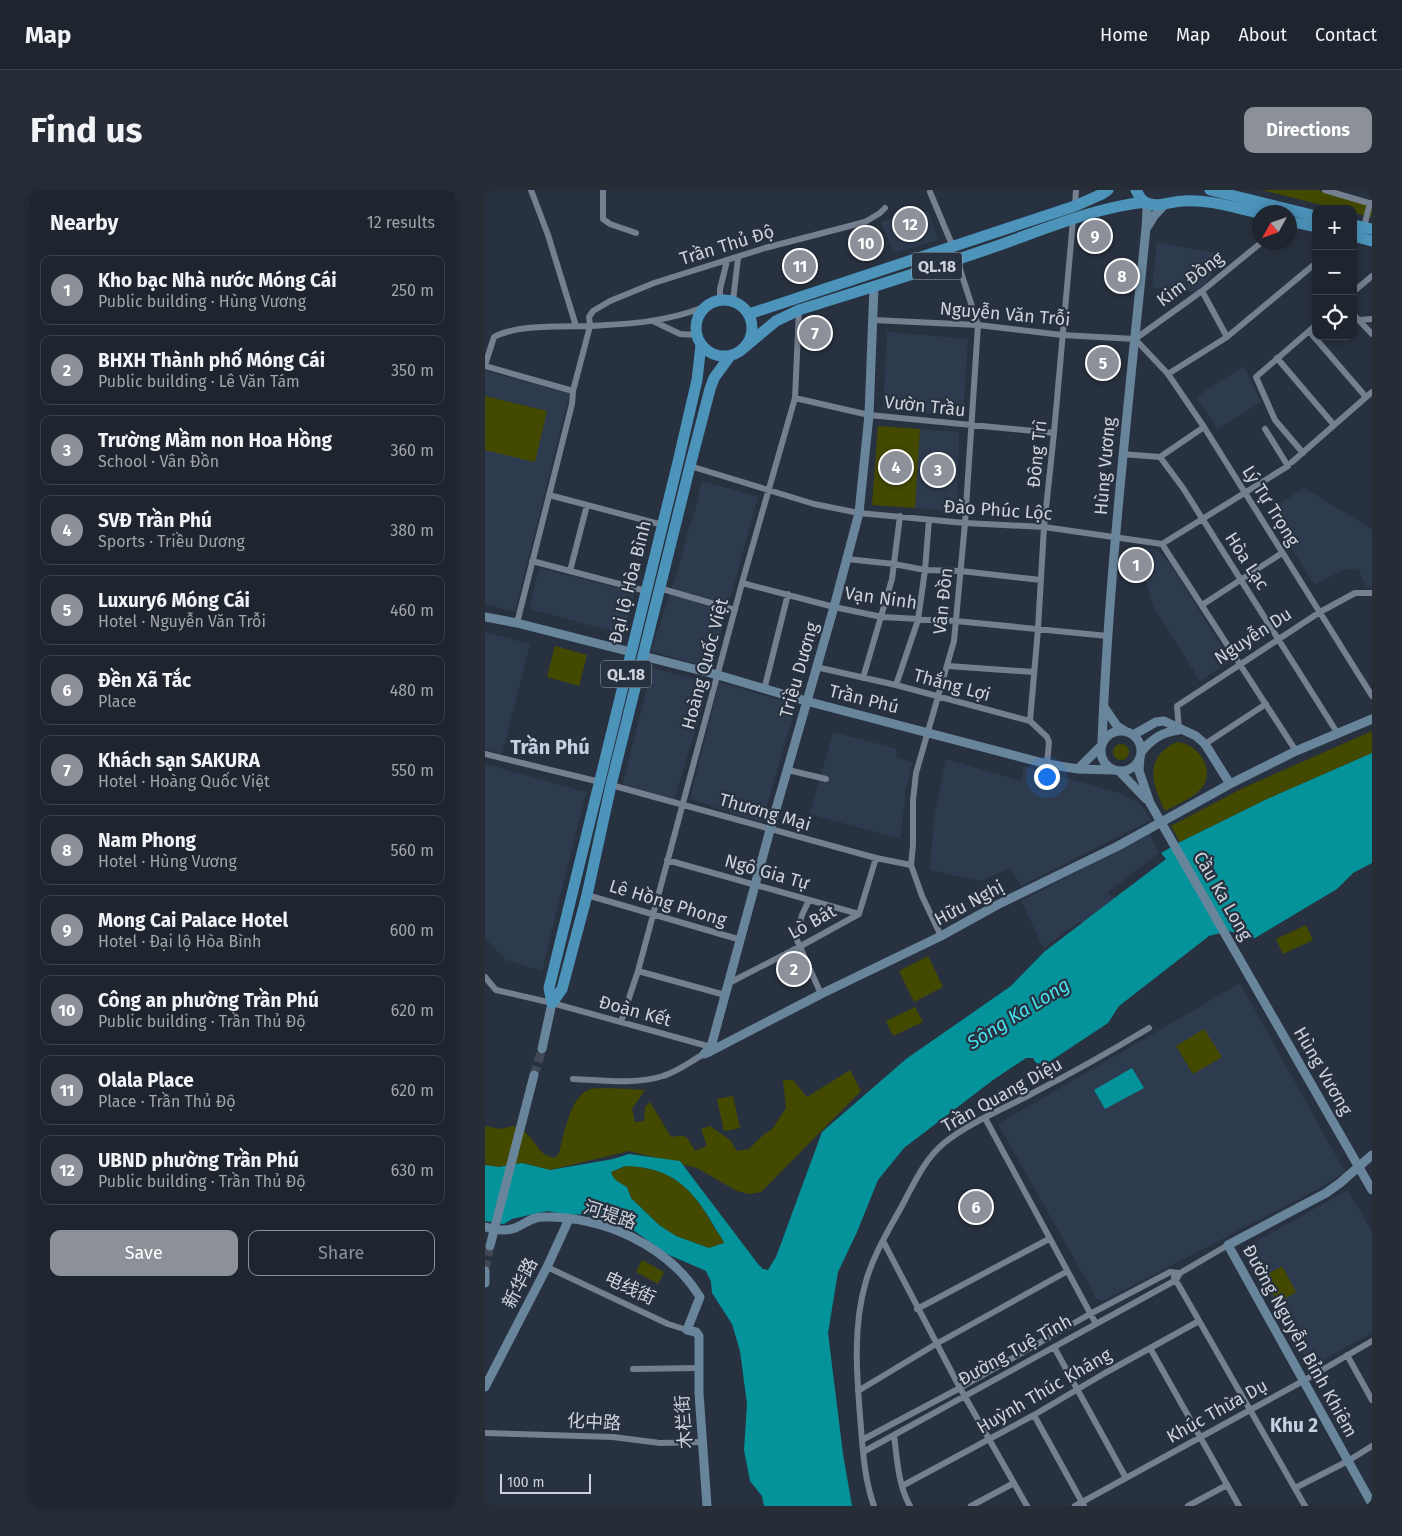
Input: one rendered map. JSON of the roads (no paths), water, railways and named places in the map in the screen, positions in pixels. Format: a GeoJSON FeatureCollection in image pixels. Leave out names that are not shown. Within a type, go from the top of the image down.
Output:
{"type":"FeatureCollection","features":[{"type":"Feature","properties":{"kind":"highway","name":"QL.18"},"geometry":{"type":"LineString","coordinates":[[735,354],[747,344],[752,334],[749,314],[1075,206],[1108,190]]}},
{"type":"Feature","properties":{"kind":"highway"},"geometry":{"type":"LineString","coordinates":[[1136,190],[1145,202]]}},
{"type":"Feature","properties":{"kind":"highway"},"geometry":{"type":"LineString","coordinates":[[1166,203],[1177,190]]}},
{"type":"Feature","properties":{"kind":"highway"},"geometry":{"type":"LineString","coordinates":[[1210,190],[1312,215]]}},
{"type":"Feature","properties":{"kind":"highway"},"geometry":{"type":"LineString","coordinates":[[1166,203],[1184,200],[1214,203],[1252,211]]}},
{"type":"Feature","properties":{"kind":"highway","name":"Đại lộ Hòa Bình"},"geometry":{"type":"LineString","coordinates":[[552,1003],[562,989],[587,894],[605,783],[631,652],[663,525],[714,378],[735,354],[776,321],[799,310],[957,260],[1116,206],[1145,202],[1156,205],[1166,203]]}},
{"type":"Feature","properties":{"kind":"highway"},"geometry":{"type":"LineString","coordinates":[[1073,220],[1075,206]]}},
{"type":"Feature","properties":{"kind":"highway"},"geometry":{"type":"LineString","coordinates":[[1297,222],[1312,226]]}},
{"type":"Feature","properties":{"kind":"highway"},"geometry":{"type":"LineString","coordinates":[[1357,237],[1372,241]]}},
{"type":"Feature","properties":{"kind":"highway"},"geometry":{"type":"LineString","coordinates":[[953,247],[957,260]]}},
{"type":"Feature","properties":{"kind":"highway"},"geometry":{"type":"LineString","coordinates":[[873,273],[876,285]]}},
{"type":"Feature","properties":{"kind":"highway"},"geometry":{"type":"LineString","coordinates":[[704,307],[720,299],[733,301],[742,306],[749,314]]}},
{"type":"Feature","properties":{"kind":"highway","name":"QL.18"},"geometry":{"type":"LineString","coordinates":[[699,340],[696,320],[704,307]]}},
{"type":"Feature","properties":{"kind":"highway"},"geometry":{"type":"LineString","coordinates":[[699,340],[713,354],[720,356],[735,354]]}},
{"type":"Feature","properties":{"kind":"highway","name":"Đại lộ Hòa Bình"},"geometry":{"type":"LineString","coordinates":[[552,1003],[549,988],[568,911],[643,656],[659,588],[684,464],[697,380],[699,340]]}},
{"type":"Feature","properties":{"kind":"highway"},"geometry":{"type":"LineString","coordinates":[[631,652],[643,656]]}},
{"type":"Feature","properties":{"kind":"highway"},"geometry":{"type":"LineString","coordinates":[[568,911],[581,915]]}},
{"type":"Feature","properties":{"kind":"street"},"geometry":{"type":"LineString","coordinates":[[531,190],[548,235],[576,326]]}},
{"type":"Feature","properties":{"kind":"street"},"geometry":{"type":"LineString","coordinates":[[603,190],[603,219],[610,224],[636,232]]}},
{"type":"Feature","properties":{"kind":"street"},"geometry":{"type":"LineString","coordinates":[[1075,206],[1076,190]]}},
{"type":"Feature","properties":{"kind":"street"},"geometry":{"type":"LineString","coordinates":[[1325,190],[1371,204],[1363,227]]}},
{"type":"Feature","properties":{"kind":"street"},"geometry":{"type":"LineString","coordinates":[[930,192],[953,247]]}},
{"type":"Feature","properties":{"kind":"street","name":"Hùng Vương"},"geometry":{"type":"LineString","coordinates":[[1102,744],[1115,537],[1146,228],[1147,210],[1145,202]]}},
{"type":"Feature","properties":{"kind":"street"},"geometry":{"type":"LineString","coordinates":[[1146,228],[1166,203]]}},
{"type":"Feature","properties":{"kind":"street","name":"Trần Thủ Độ"},"geometry":{"type":"LineString","coordinates":[[517,623],[572,404],[573,391],[590,326],[589,317],[593,311],[610,300],[654,283],[765,248],[865,222],[885,208]]}},
{"type":"Feature","properties":{"kind":"street","name":"Đông Trì"},"geometry":{"type":"LineString","coordinates":[[1030,721],[1044,527],[1055,433],[1073,220]]}},
{"type":"Feature","properties":{"kind":"street","name":"Kim Đồng"},"geometry":{"type":"LineString","coordinates":[[1135,338],[1202,291],[1252,250]]}},
{"type":"Feature","properties":{"kind":"street"},"geometry":{"type":"LineString","coordinates":[[733,301],[738,258]]}},
{"type":"Feature","properties":{"kind":"street","name":"Vân Đồn"},"geometry":{"type":"LineString","coordinates":[[941,936],[922,896],[911,865],[916,772],[954,640],[965,523],[978,325],[957,260]]}},
{"type":"Feature","properties":{"kind":"street"},"geometry":{"type":"LineString","coordinates":[[720,299],[719,289],[727,261]]}},
{"type":"Feature","properties":{"kind":"street"},"geometry":{"type":"LineString","coordinates":[[1168,374],[1227,337],[1310,268]]}},
{"type":"Feature","properties":{"kind":"street"},"geometry":{"type":"LineString","coordinates":[[1357,289],[1372,276]]}},
{"type":"Feature","properties":{"kind":"street","name":"Triều Dương"},"geometry":{"type":"LineString","coordinates":[[708,1050],[729,983],[859,513],[869,415],[876,285]]}},
{"type":"Feature","properties":{"kind":"street"},"geometry":{"type":"LineString","coordinates":[[1202,291],[1227,337]]}},
{"type":"Feature","properties":{"kind":"street"},"geometry":{"type":"LineString","coordinates":[[573,391],[485,366],[493,339],[497,335],[507,332],[548,326],[590,326],[653,321],[682,316],[704,307]]}},
{"type":"Feature","properties":{"kind":"street","name":"Hoàng Quốc Việt"},"geometry":{"type":"LineString","coordinates":[[621,1022],[638,971],[767,490],[795,398],[799,310]]}},
{"type":"Feature","properties":{"kind":"street"},"geometry":{"type":"LineString","coordinates":[[1359,320],[1372,319]]}},
{"type":"Feature","properties":{"kind":"street","name":"Nguyễn Văn Trỗi"},"geometry":{"type":"LineString","coordinates":[[873,320],[978,325],[1063,335],[1135,338]]}},
{"type":"Feature","properties":{"kind":"street"},"geometry":{"type":"LineString","coordinates":[[1359,320],[1372,334]]}},
{"type":"Feature","properties":{"kind":"street"},"geometry":{"type":"LineString","coordinates":[[653,321],[680,334],[699,340]]}},
{"type":"Feature","properties":{"kind":"street"},"geometry":{"type":"LineString","coordinates":[[1303,452],[1275,420],[1256,377],[1312,328]]}},
{"type":"Feature","properties":{"kind":"street"},"geometry":{"type":"LineString","coordinates":[[1309,331],[1366,397]]}},
{"type":"Feature","properties":{"kind":"street","name":"Lý Tự Trọng"},"geometry":{"type":"LineString","coordinates":[[1135,338],[1168,374],[1204,428],[1372,696]]}},
{"type":"Feature","properties":{"kind":"street"},"geometry":{"type":"LineString","coordinates":[[1277,358],[1334,425]]}},
{"type":"Feature","properties":{"kind":"street"},"geometry":{"type":"LineString","coordinates":[[1296,751],[1163,544],[1290,464],[1372,392]]}},
{"type":"Feature","properties":{"kind":"street","name":"Vườn Trầu"},"geometry":{"type":"LineString","coordinates":[[795,398],[869,415],[1055,433]]}},
{"type":"Feature","properties":{"kind":"street"},"geometry":{"type":"LineString","coordinates":[[1122,454],[1160,457],[1204,428]]}},
{"type":"Feature","properties":{"kind":"street"},"geometry":{"type":"LineString","coordinates":[[1265,429],[1290,464]]}},
{"type":"Feature","properties":{"kind":"street","name":"Hòa Lạc"},"geometry":{"type":"LineString","coordinates":[[1160,457],[1183,488],[1242,579],[1338,734]]}},
{"type":"Feature","properties":{"kind":"street","name":"Đào Phúc Lộc"},"geometry":{"type":"LineString","coordinates":[[684,464],[814,504],[859,513],[965,523],[1044,527],[1163,544]]}},
{"type":"Feature","properties":{"kind":"street"},"geometry":{"type":"LineString","coordinates":[[549,496],[663,525]]}},
{"type":"Feature","properties":{"kind":"street"},"geometry":{"type":"LineString","coordinates":[[570,571],[587,505]]}},
{"type":"Feature","properties":{"kind":"street"},"geometry":{"type":"LineString","coordinates":[[863,678],[892,579],[900,516]]}},
{"type":"Feature","properties":{"kind":"street"},"geometry":{"type":"LineString","coordinates":[[896,685],[918,620],[929,520]]}},
{"type":"Feature","properties":{"kind":"street"},"geometry":{"type":"LineString","coordinates":[[1202,605],[1282,553]]}},
{"type":"Feature","properties":{"kind":"street"},"geometry":{"type":"LineString","coordinates":[[847,559],[894,564],[925,570],[961,571],[1041,580]]}},
{"type":"Feature","properties":{"kind":"street"},"geometry":{"type":"LineString","coordinates":[[532,561],[646,591]]}},
{"type":"Feature","properties":{"kind":"street","name":"Vạn Ninh"},"geometry":{"type":"LineString","coordinates":[[742,582],[834,607],[882,617],[956,621],[1108,636]]}},
{"type":"Feature","properties":{"kind":"street"},"geometry":{"type":"LineString","coordinates":[[659,588],[735,610]]}},
{"type":"Feature","properties":{"kind":"street","name":"Nguyễn Du"},"geometry":{"type":"LineString","coordinates":[[1179,730],[1177,706],[1239,663],[1320,612],[1355,593],[1371,595]]}},
{"type":"Feature","properties":{"kind":"street"},"geometry":{"type":"LineString","coordinates":[[764,690],[788,594]]}},
{"type":"Feature","properties":{"kind":"street"},"geometry":{"type":"LineString","coordinates":[[485,617],[517,623],[631,652]]}},
{"type":"Feature","properties":{"kind":"street","name":"Trần Phú"},"geometry":{"type":"LineString","coordinates":[[643,656],[718,675],[806,702],[1047,764],[1079,770],[1117,771]]}},
{"type":"Feature","properties":{"kind":"street"},"geometry":{"type":"LineString","coordinates":[[948,666],[1034,672]]}},
{"type":"Feature","properties":{"kind":"street","name":"Thắng Lợi"},"geometry":{"type":"LineString","coordinates":[[816,667],[896,685],[1030,721]]}},
{"type":"Feature","properties":{"kind":"street"},"geometry":{"type":"LineString","coordinates":[[1205,744],[1266,704]]}},
{"type":"Feature","properties":{"kind":"street"},"geometry":{"type":"LineString","coordinates":[[1104,707],[1117,726],[1137,739],[1141,755],[1139,771],[1150,803]]}},
{"type":"Feature","properties":{"kind":"street","name":"Hữu Nghị"},"geometry":{"type":"LineString","coordinates":[[573,1079],[648,1080],[665,1075],[708,1050],[1119,846],[1229,784],[1296,751],[1372,719]]}},
{"type":"Feature","properties":{"kind":"street"},"geometry":{"type":"LineString","coordinates":[[1030,721],[1047,737],[1049,742],[1047,764]]}},
{"type":"Feature","properties":{"kind":"street"},"geometry":{"type":"LineString","coordinates":[[1079,770],[1095,754],[1107,736],[1112,732],[1129,733],[1156,722],[1168,722],[1179,730],[1196,736],[1205,744],[1229,784]]}},
{"type":"Feature","properties":{"kind":"street"},"geometry":{"type":"LineString","coordinates":[[1117,771],[1133,768],[1151,740],[1165,732],[1179,730]]}},
{"type":"Feature","properties":{"kind":"street"},"geometry":{"type":"LineString","coordinates":[[1102,744],[1101,758],[1108,768],[1117,771],[1150,803]]}},
{"type":"Feature","properties":{"kind":"street","name":"Thương Mại"},"geometry":{"type":"LineString","coordinates":[[485,754],[605,783],[770,830],[876,858],[911,865]]}},
{"type":"Feature","properties":{"kind":"street"},"geometry":{"type":"LineString","coordinates":[[788,770],[826,779]]}},
{"type":"Feature","properties":{"kind":"street","name":"Cầu Ka Long"},"geometry":{"type":"LineString","coordinates":[[1150,803],[1261,995]]}},
{"type":"Feature","properties":{"kind":"street","name":"Lò Bát"},"geometry":{"type":"LineString","coordinates":[[729,983],[859,914],[876,858]]}},
{"type":"Feature","properties":{"kind":"street","name":"Ngô Gia Tự"},"geometry":{"type":"LineString","coordinates":[[667,860],[859,914]]}},
{"type":"Feature","properties":{"kind":"street","name":"Lê Hồng Phong"},"geometry":{"type":"LineString","coordinates":[[587,894],[741,940]]}},
{"type":"Feature","properties":{"kind":"street"},"geometry":{"type":"LineString","coordinates":[[809,900],[802,915],[796,938],[821,994]]}},
{"type":"Feature","properties":{"kind":"street"},"geometry":{"type":"LineString","coordinates":[[638,971],[725,995]]}},
{"type":"Feature","properties":{"kind":"street","name":"Đoàn Kết"},"geometry":{"type":"LineString","coordinates":[[485,977],[496,990],[621,1022],[708,1050]]}},
{"type":"Feature","properties":{"kind":"street","name":"Hùng Vương"},"geometry":{"type":"LineString","coordinates":[[1261,995],[1372,1190]]}},
{"type":"Feature","properties":{"kind":"street","name":"Đại lộ Hòa Bình"},"geometry":{"type":"LineString","coordinates":[[542,1049],[552,1003]]}},
{"type":"Feature","properties":{"kind":"street","name":"Trần Quang Diệu"},"geometry":{"type":"LineString","coordinates":[[874,1506],[863,1452],[858,1390],[857,1328],[865,1282],[874,1258],[919,1174],[932,1154],[945,1142],[985,1118],[1077,1071],[1149,1028]]}},
{"type":"Feature","properties":{"kind":"street"},"geometry":{"type":"LineString","coordinates":[[491,1246],[534,1075]]}},
{"type":"Feature","properties":{"kind":"street"},"geometry":{"type":"LineString","coordinates":[[985,1118],[1096,1324]]}},
{"type":"Feature","properties":{"kind":"street"},"geometry":{"type":"LineString","coordinates":[[1176,1280],[1180,1273],[1325,1193],[1359,1168],[1372,1155]]}},
{"type":"Feature","properties":{"kind":"street","name":"河堤路"},"geometry":{"type":"LineString","coordinates":[[485,1227],[510,1230],[517,1228],[531,1218],[542,1216],[589,1222],[623,1232],[651,1248],[683,1273],[700,1297],[687,1330]]}},
{"type":"Feature","properties":{"kind":"street","name":"新华路"},"geometry":{"type":"LineString","coordinates":[[485,1387],[547,1267],[569,1219]]}},
{"type":"Feature","properties":{"kind":"street"},"geometry":{"type":"LineString","coordinates":[[917,1309],[1049,1239]]}},
{"type":"Feature","properties":{"kind":"street"},"geometry":{"type":"LineString","coordinates":[[883,1241],[936,1344],[1027,1506]]}},
{"type":"Feature","properties":{"kind":"street","name":"Đường Nguyễn Bỉnh Khiêm"},"geometry":{"type":"LineString","coordinates":[[1228,1245],[1372,1504]]}},
{"type":"Feature","properties":{"kind":"street","name":"电线街"},"geometry":{"type":"LineString","coordinates":[[547,1267],[668,1324],[696,1332],[699,1336]]}},
{"type":"Feature","properties":{"kind":"street"},"geometry":{"type":"LineString","coordinates":[[485,1271],[485,1283]]}},
{"type":"Feature","properties":{"kind":"street"},"geometry":{"type":"LineString","coordinates":[[858,1390],[936,1344],[1067,1272]]}},
{"type":"Feature","properties":{"kind":"street"},"geometry":{"type":"LineString","coordinates":[[1170,1272],[1180,1273]]}},
{"type":"Feature","properties":{"kind":"street"},"geometry":{"type":"LineString","coordinates":[[1170,1272],[1305,1506]]}},
{"type":"Feature","properties":{"kind":"street","name":"Đường Tuệ Tĩnh"},"geometry":{"type":"LineString","coordinates":[[862,1440],[1170,1272]]}},
{"type":"Feature","properties":{"kind":"street","name":"Đường Tuệ Tĩnh"},"geometry":{"type":"LineString","coordinates":[[863,1452],[1176,1280]]}},
{"type":"Feature","properties":{"kind":"street","name":"Huỳnh Thúc Kháng"},"geometry":{"type":"LineString","coordinates":[[902,1486],[1034,1415],[1199,1321]]}},
{"type":"Feature","properties":{"kind":"street","name":"木栏街"},"geometry":{"type":"LineString","coordinates":[[699,1336],[698,1368],[701,1442],[707,1506]]}},
{"type":"Feature","properties":{"kind":"street","name":"Khúc Thừa Dụ"},"geometry":{"type":"LineString","coordinates":[[1075,1506],[1083,1504],[1126,1478],[1372,1341]]}},
{"type":"Feature","properties":{"kind":"street"},"geometry":{"type":"LineString","coordinates":[[1054,1347],[1126,1478]]}},
{"type":"Feature","properties":{"kind":"street"},"geometry":{"type":"LineString","coordinates":[[1150,1348],[1239,1506]]}},
{"type":"Feature","properties":{"kind":"street"},"geometry":{"type":"LineString","coordinates":[[1347,1355],[1372,1400]]}},
{"type":"Feature","properties":{"kind":"street"},"geometry":{"type":"LineString","coordinates":[[633,1369],[698,1368]]}},
{"type":"Feature","properties":{"kind":"street"},"geometry":{"type":"LineString","coordinates":[[1034,1415],[1083,1504]]}},
{"type":"Feature","properties":{"kind":"street","name":"化中路"},"geometry":{"type":"LineString","coordinates":[[485,1433],[613,1437],[660,1443],[701,1442]]}},
{"type":"Feature","properties":{"kind":"street"},"geometry":{"type":"LineString","coordinates":[[894,1435],[902,1486],[910,1506]]}},
{"type":"Feature","properties":{"kind":"street"},"geometry":{"type":"LineString","coordinates":[[1295,1488],[1348,1461],[1372,1446]]}},
{"type":"Feature","properties":{"kind":"street"},"geometry":{"type":"LineString","coordinates":[[971,1506],[1014,1482]]}},
{"type":"Feature","properties":{"kind":"street"},"geometry":{"type":"LineString","coordinates":[[1188,1506],[1227,1485]]}},
{"type":"Feature","properties":{"kind":"water","name":"Sông Ka Long"},"geometry":{"type":"Polygon","coordinates":[[[1372,753],[1372,863],[1353,873],[1337,889],[1255,938],[1228,931],[1209,936],[1119,1006],[1108,1023],[1046,1064],[1036,1063],[1033,1058],[1026,1058],[993,1080],[904,1148],[878,1180],[838,1272],[828,1333],[843,1454],[852,1506],[764,1506],[762,1496],[750,1481],[744,1450],[747,1404],[740,1351],[732,1324],[712,1293],[711,1282],[706,1271],[667,1254],[626,1225],[604,1217],[586,1214],[568,1215],[547,1211],[512,1219],[504,1224],[485,1221],[485,1165],[499,1167],[522,1163],[550,1170],[613,1159],[629,1154],[680,1161],[758,1264],[763,1269],[768,1270],[776,1257],[822,1132],[906,1059],[1011,986],[1046,950],[1166,859],[1161,853],[1267,799],[1372,753]],[[625,1166],[611,1172],[619,1183],[627,1187],[631,1198],[659,1225],[676,1236],[709,1248],[724,1243],[706,1213],[689,1191],[668,1175],[641,1167],[625,1166]]]}},
{"type":"Feature","properties":{"kind":"water"},"geometry":{"type":"Polygon","coordinates":[[[1132,1068],[1144,1088],[1105,1109],[1094,1090],[1132,1068]]]}},
{"type":"Feature","properties":{"kind":"tunnel"},"geometry":{"type":"LineString","coordinates":[[534,1075],[542,1049]]}},
{"type":"Feature","properties":{"kind":"tunnel"},"geometry":{"type":"LineString","coordinates":[[485,1269],[490,1246]]}},
{"type":"Feature","properties":{"kind":"place","name":"UBND phường Trần Phú"},"geometry":{"type":"Point","coordinates":[910,224]}},
{"type":"Feature","properties":{"kind":"place","name":"Mong Cai Palace Hotel"},"geometry":{"type":"Point","coordinates":[1095,236]}},
{"type":"Feature","properties":{"kind":"place","name":"Công an phường Trần Phú"},"geometry":{"type":"Point","coordinates":[866,243]}},
{"type":"Feature","properties":{"kind":"place","name":"Olala Place"},"geometry":{"type":"Point","coordinates":[800,266]}},
{"type":"Feature","properties":{"kind":"place","name":"Nam Phong"},"geometry":{"type":"Point","coordinates":[1122,276]}},
{"type":"Feature","properties":{"kind":"place","name":"Khách sạn SAKURA"},"geometry":{"type":"Point","coordinates":[815,333]}},
{"type":"Feature","properties":{"kind":"place","name":"Luxury6 Móng Cái"},"geometry":{"type":"Point","coordinates":[1103,363]}},
{"type":"Feature","properties":{"kind":"place","name":"SVĐ Trần Phú"},"geometry":{"type":"Point","coordinates":[896,467]}},
{"type":"Feature","properties":{"kind":"place","name":"Trường Mầm non Hoa Hồng"},"geometry":{"type":"Point","coordinates":[938,470]}},
{"type":"Feature","properties":{"kind":"place","name":"Kho bạc Nhà nước Móng Cái"},"geometry":{"type":"Point","coordinates":[1136,565]}},
{"type":"Feature","properties":{"kind":"place","name":"BHXH Thành phố Móng Cái"},"geometry":{"type":"Point","coordinates":[794,969]}},
{"type":"Feature","properties":{"kind":"place","name":"Đền Xã Tắc"},"geometry":{"type":"Point","coordinates":[976,1207]}},
{"type":"Feature","properties":{"kind":"district","name":"Trần Phú"},"geometry":{"type":"Point","coordinates":[550,747]}},
{"type":"Feature","properties":{"kind":"district","name":"Khu 2"},"geometry":{"type":"Point","coordinates":[1294,1425]}}]}
